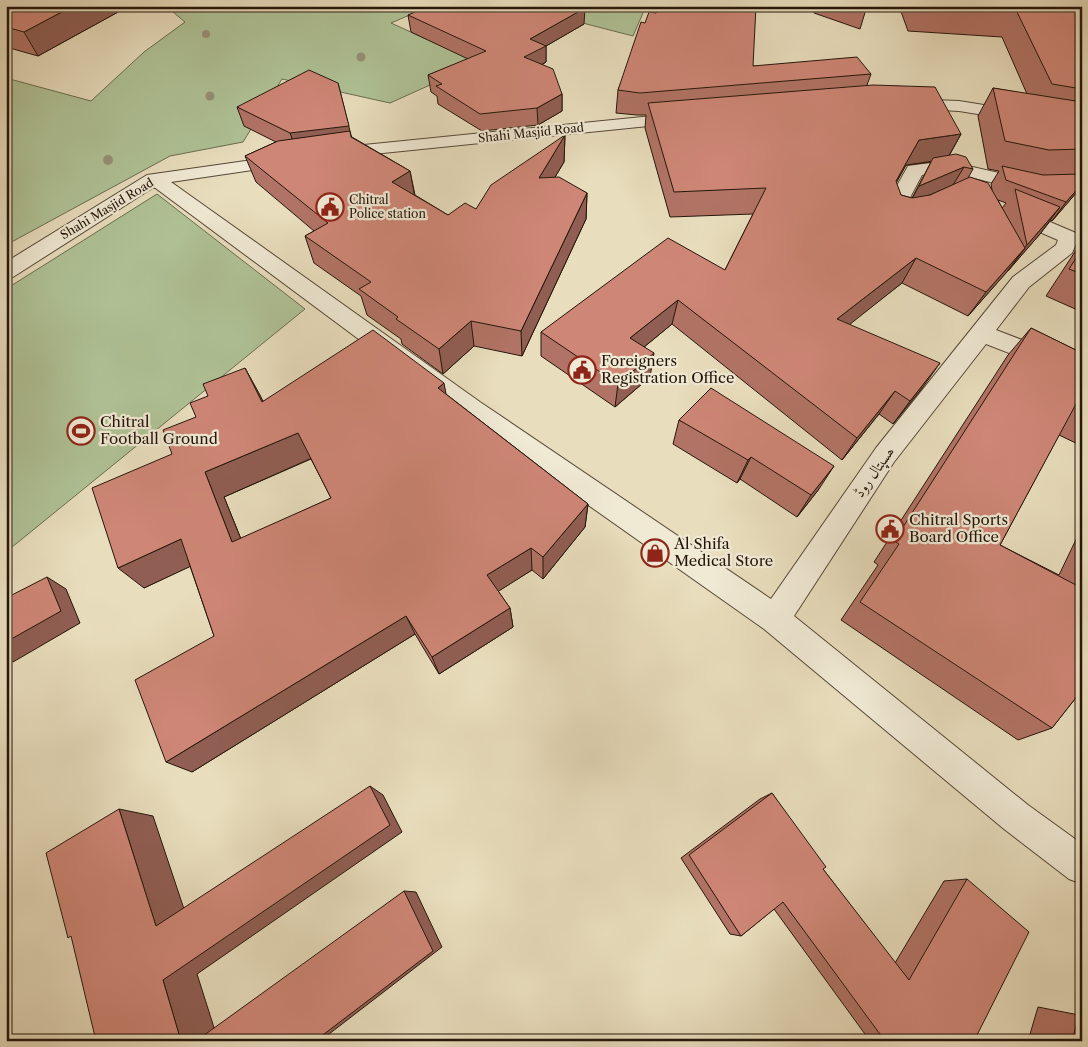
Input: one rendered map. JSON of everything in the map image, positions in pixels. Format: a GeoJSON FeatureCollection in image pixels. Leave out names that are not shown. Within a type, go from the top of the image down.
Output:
{"type":"FeatureCollection","features":[{"type":"Feature","properties":{"kind":"street"},"geometry":{"type":"LineString","coordinates":[[892,104],[959,106],[1082,126]]}},
{"type":"Feature","properties":{"kind":"street","name":"Shahi Masjid Road"},"geometry":{"type":"LineString","coordinates":[[320,156],[369,148],[700,116]]}},
{"type":"Feature","properties":{"kind":"street","name":"Shahi Masjid Road"},"geometry":{"type":"LineString","coordinates":[[6,272],[154,179],[300,158]]}},
{"type":"Feature","properties":{"kind":"street"},"geometry":{"type":"LineString","coordinates":[[929,207],[897,216],[895,207],[915,170],[946,166],[1030,186],[1082,184]]}},
{"type":"Feature","properties":{"kind":"street"},"geometry":{"type":"LineString","coordinates":[[154,179],[471,410],[774,618],[1016,817],[1082,866]]}},
{"type":"Feature","properties":{"kind":"street","name":"ھسپتال روڈ"},"geometry":{"type":"LineString","coordinates":[[774,618],[885,455],[1021,282],[1065,248],[1069,237],[990,205]]}},
{"type":"Feature","properties":{"kind":"street"},"geometry":{"type":"LineString","coordinates":[[982,333],[1043,357],[1082,377]]}},
{"type":"Feature","properties":{"kind":"green space"},"geometry":{"type":"Polygon","coordinates":[[[180,6],[431,6],[391,23],[479,63],[390,103],[282,79],[243,142],[170,156],[6,245],[6,78],[91,101],[144,52],[185,22],[173,12],[180,6]]]}},
{"type":"Feature","properties":{"kind":"green space"},"geometry":{"type":"Polygon","coordinates":[[[517,6],[646,6],[633,36],[517,6]]]}},
{"type":"Feature","properties":{"kind":"green space","name":"Chitral Football Ground"},"geometry":{"type":"Polygon","coordinates":[[[157,194],[305,309],[6,552],[6,289],[157,194]]]}},
{"type":"Feature","properties":{"kind":"building"},"geometry":{"type":"Polygon","coordinates":[[[6,6],[73,6],[24,32],[6,27],[6,6]]]}},
{"type":"Feature","properties":{"kind":"building"},"geometry":{"type":"Polygon","coordinates":[[[429,6],[582,6],[585,8],[530,39],[546,46],[524,57],[553,69],[562,94],[537,108],[480,114],[436,86],[442,84],[428,75],[486,51],[408,15],[429,6]]]}},
{"type":"Feature","properties":{"kind":"building"},"geometry":{"type":"Polygon","coordinates":[[[659,6],[756,6],[753,66],[857,57],[871,74],[640,93],[618,90],[641,22],[645,23],[649,12],[656,13],[659,6]]]}},
{"type":"Feature","properties":{"kind":"building"},"geometry":{"type":"Polygon","coordinates":[[[852,6],[867,6],[866,11],[852,6]]]}},
{"type":"Feature","properties":{"kind":"building"},"geometry":{"type":"Polygon","coordinates":[[[953,6],[1082,6],[1082,89],[1052,84],[1016,10],[953,6]]]}},
{"type":"Feature","properties":{"kind":"building"},"geometry":{"type":"Polygon","coordinates":[[[309,70],[338,83],[349,126],[290,133],[237,107],[309,70]]]}},
{"type":"Feature","properties":{"kind":"building"},"geometry":{"type":"Polygon","coordinates":[[[873,85],[935,87],[961,134],[919,140],[896,181],[901,195],[912,198],[930,195],[970,177],[988,183],[1025,248],[986,292],[916,258],[837,319],[940,363],[910,401],[895,391],[857,438],[678,300],[630,338],[654,353],[618,384],[541,332],[668,238],[725,270],[766,188],[674,192],[648,103],[873,85]]]}},
{"type":"Feature","properties":{"kind":"building"},"geometry":{"type":"Polygon","coordinates":[[[993,88],[1082,102],[1082,149],[1049,150],[1005,141],[993,88]]]}},
{"type":"Feature","properties":{"kind":"building"},"geometry":{"type":"Polygon","coordinates":[[[350,131],[351,137],[410,171],[392,182],[448,215],[465,203],[476,209],[491,185],[565,135],[539,178],[559,177],[587,193],[521,331],[471,321],[439,349],[396,319],[398,317],[359,289],[371,282],[305,236],[328,223],[245,156],[278,141],[350,131]]]}},
{"type":"Feature","properties":{"kind":"building"},"geometry":{"type":"Polygon","coordinates":[[[956,154],[966,157],[973,169],[964,167],[919,186],[933,158],[956,154]]]}},
{"type":"Feature","properties":{"kind":"building"},"geometry":{"type":"Polygon","coordinates":[[[1002,166],[1043,175],[1082,174],[1082,184],[1066,202],[1006,180],[1002,166]]]}},
{"type":"Feature","properties":{"kind":"building"},"geometry":{"type":"Polygon","coordinates":[[[1015,189],[1060,207],[1027,245],[1015,189]]]}},
{"type":"Feature","properties":{"kind":"building"},"geometry":{"type":"Polygon","coordinates":[[[1082,249],[1082,274],[1069,269],[1082,249]]]}},
{"type":"Feature","properties":{"kind":"building"},"geometry":{"type":"Polygon","coordinates":[[[1031,328],[1082,353],[1082,407],[1076,404],[1000,545],[1076,585],[1082,573],[1082,690],[1052,728],[860,602],[899,544],[894,541],[1031,328]]]}},
{"type":"Feature","properties":{"kind":"building"},"geometry":{"type":"Polygon","coordinates":[[[373,330],[444,383],[438,388],[588,504],[543,557],[531,548],[487,575],[510,608],[432,657],[406,616],[166,762],[135,680],[214,636],[181,539],[118,568],[92,488],[172,454],[163,430],[196,417],[190,403],[208,396],[203,384],[245,368],[262,402],[373,330]],[[298,433],[205,472],[232,542],[331,498],[298,433]]]}},
{"type":"Feature","properties":{"kind":"building"},"geometry":{"type":"Polygon","coordinates":[[[711,388],[834,466],[811,495],[751,457],[748,460],[679,420],[711,388]]]}},
{"type":"Feature","properties":{"kind":"building"},"geometry":{"type":"Polygon","coordinates":[[[47,577],[61,611],[6,642],[6,598],[47,577]]]}},
{"type":"Feature","properties":{"kind":"building"},"geometry":{"type":"Polygon","coordinates":[[[370,786],[390,825],[163,980],[181,1041],[96,1041],[71,936],[68,938],[46,853],[119,809],[156,926],[370,786]]]}},
{"type":"Feature","properties":{"kind":"building"},"geometry":{"type":"Polygon","coordinates":[[[772,793],[826,867],[823,869],[909,980],[967,879],[1029,932],[974,1041],[885,1041],[783,902],[741,936],[689,855],[772,793]]]}},
{"type":"Feature","properties":{"kind":"building"},"geometry":{"type":"Polygon","coordinates":[[[404,891],[433,951],[315,1041],[196,1041],[404,891]]]}},
{"type":"Feature","properties":{"kind":"building"},"geometry":{"type":"Polygon","coordinates":[[[1079,1015],[1082,1017],[1082,1041],[1072,1041],[1079,1015]]]}},
{"type":"Feature","properties":{"kind":"place","name":"Chitral Police station"},"geometry":{"type":"Point","coordinates":[330,207]}},
{"type":"Feature","properties":{"kind":"place","name":"Foreigners Registration Office"},"geometry":{"type":"Point","coordinates":[582,370]}},
{"type":"Feature","properties":{"kind":"place","name":"Chitral Football Ground"},"geometry":{"type":"Point","coordinates":[81,431]}},
{"type":"Feature","properties":{"kind":"place","name":"Chitral Sports Board Office"},"geometry":{"type":"Point","coordinates":[890,529]}},
{"type":"Feature","properties":{"kind":"place","name":"Al Shifa Medical Store"},"geometry":{"type":"Point","coordinates":[655,553]}}]}
